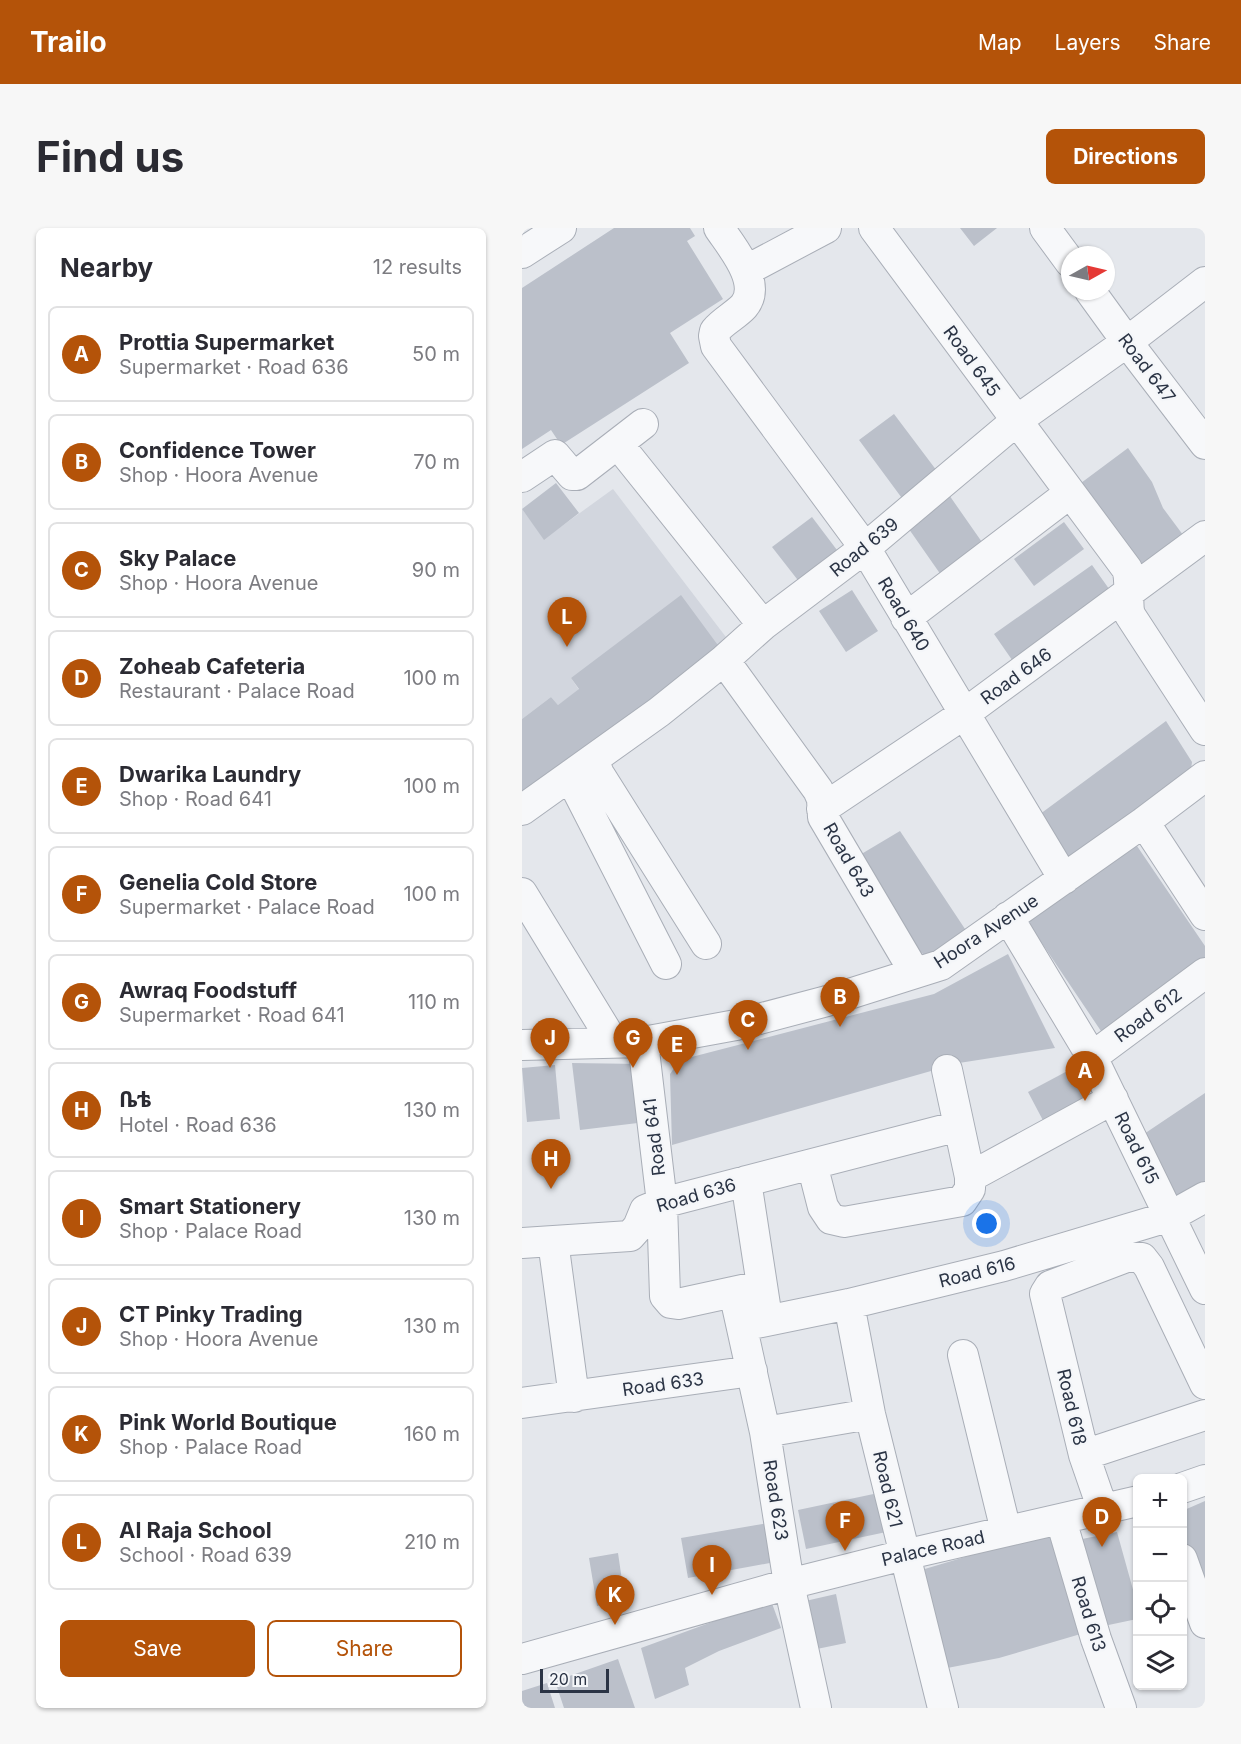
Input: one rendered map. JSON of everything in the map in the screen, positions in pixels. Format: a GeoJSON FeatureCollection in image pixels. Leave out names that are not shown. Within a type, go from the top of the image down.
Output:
{"type":"FeatureCollection","features":[{"type":"Feature","properties":{"kind":"street"},"geometry":{"type":"LineString","coordinates":[[522,253],[561,228]]}},
{"type":"Feature","properties":{"kind":"street"},"geometry":{"type":"LineString","coordinates":[[719,228],[747,270],[826,228]]}},
{"type":"Feature","properties":{"kind":"street","name":"Road 645"},"geometry":{"type":"LineString","coordinates":[[874,228],[1127,569],[1131,585],[1128,609],[1130,615],[1205,730]]}},
{"type":"Feature","properties":{"kind":"street","name":"Road 640"},"geometry":{"type":"LineString","coordinates":[[747,270],[749,288],[747,301],[716,331],[714,336],[716,346],[865,548],[1064,879]]}},
{"type":"Feature","properties":{"kind":"street","name":"Road 639"},"geometry":{"type":"LineString","coordinates":[[522,810],[659,712],[724,660],[763,625],[865,548],[1016,421],[1127,342],[1205,282]]}},
{"type":"Feature","properties":{"kind":"street","name":"Road 647"},"geometry":{"type":"LineString","coordinates":[[1097,300],[1205,444]]}},
{"type":"Feature","properties":{"kind":"street"},"geometry":{"type":"LineString","coordinates":[[522,477],[555,455],[572,475],[577,475],[643,424]]}},
{"type":"Feature","properties":{"kind":"street"},"geometry":{"type":"LineString","coordinates":[[618,444],[763,625]]}},
{"type":"Feature","properties":{"kind":"street"},"geometry":{"type":"LineString","coordinates":[[906,618],[1070,493]]}},
{"type":"Feature","properties":{"kind":"street","name":"Road 646"},"geometry":{"type":"LineString","coordinates":[[822,809],[964,714],[1205,536]]}},
{"type":"Feature","properties":{"kind":"street","name":"Road 643"},"geometry":{"type":"LineString","coordinates":[[724,660],[818,790],[822,799],[824,817],[915,974]]}},
{"type":"Feature","properties":{"kind":"street"},"geometry":{"type":"LineString","coordinates":[[581,768],[599,774],[706,944]]}},
{"type":"Feature","properties":{"kind":"street"},"geometry":{"type":"LineString","coordinates":[[581,768],[666,964]]}},
{"type":"Feature","properties":{"kind":"street","name":"Hoora Avenue"},"geometry":{"type":"LineString","coordinates":[[522,1045],[643,1042],[736,1025],[826,1001],[941,965],[1144,822],[1205,776]]}},
{"type":"Feature","properties":{"kind":"street"},"geometry":{"type":"LineString","coordinates":[[1144,822],[1205,915]]}},
{"type":"Feature","properties":{"kind":"street"},"geometry":{"type":"LineString","coordinates":[[522,893],[613,1042]]}},
{"type":"Feature","properties":{"kind":"street","name":"Road 615"},"geometry":{"type":"LineString","coordinates":[[1008,917],[1092,1057],[1205,1289]]}},
{"type":"Feature","properties":{"kind":"street","name":"Road 612"},"geometry":{"type":"LineString","coordinates":[[1092,1057],[1205,973]]}},
{"type":"Feature","properties":{"kind":"street","name":"Road 641"},"geometry":{"type":"LineString","coordinates":[[643,1042],[662,1203],[665,1296],[671,1303],[678,1304],[748,1289]]}},
{"type":"Feature","properties":{"kind":"street"},"geometry":{"type":"LineString","coordinates":[[812,1164],[823,1207],[831,1219],[844,1222],[962,1201],[970,1190],[970,1177],[947,1070]]}},
{"type":"Feature","properties":{"kind":"street"},"geometry":{"type":"LineString","coordinates":[[970,1177],[1113,1099]]}},
{"type":"Feature","properties":{"kind":"street","name":"Road 636"},"geometry":{"type":"LineString","coordinates":[[522,1243],[630,1236],[638,1227],[645,1210],[662,1203],[959,1126]]}},
{"type":"Feature","properties":{"kind":"street","name":"Road 623"},"geometry":{"type":"LineString","coordinates":[[746,1181],[748,1289],[755,1324],[752,1371],[765,1432],[789,1584],[816,1708]]}},
{"type":"Feature","properties":{"kind":"street","name":"Road 616"},"geometry":{"type":"LineString","coordinates":[[755,1324],[849,1304],[1004,1266],[1171,1216],[1205,1197]]}},
{"type":"Feature","properties":{"kind":"street"},"geometry":{"type":"LineString","coordinates":[[553,1241],[574,1396]]}},
{"type":"Feature","properties":{"kind":"street","name":"Road 618"},"geometry":{"type":"LineString","coordinates":[[1103,1510],[1084,1455],[1047,1302],[1045,1293],[1050,1286],[1130,1256],[1142,1258],[1149,1267],[1205,1384]]}},
{"type":"Feature","properties":{"kind":"street","name":"Road 621"},"geometry":{"type":"LineString","coordinates":[[849,1304],[870,1414],[943,1708]]}},
{"type":"Feature","properties":{"kind":"street"},"geometry":{"type":"LineString","coordinates":[[963,1355],[1006,1531]]}},
{"type":"Feature","properties":{"kind":"street","name":"Road 633"},"geometry":{"type":"LineString","coordinates":[[522,1403],[752,1371]]}},
{"type":"Feature","properties":{"kind":"street"},"geometry":{"type":"LineString","coordinates":[[765,1432],[870,1414]]}},
{"type":"Feature","properties":{"kind":"street"},"geometry":{"type":"LineString","coordinates":[[1084,1455],[1205,1415]]}},
{"type":"Feature","properties":{"kind":"street"},"geometry":{"type":"LineString","coordinates":[[1187,1486],[1205,1480]]}},
{"type":"Feature","properties":{"kind":"street","name":"Palace Road"},"geometry":{"type":"LineString","coordinates":[[522,1659],[789,1584],[1133,1502]]}},
{"type":"Feature","properties":{"kind":"street","name":"Road 613"},"geometry":{"type":"LineString","coordinates":[[1061,1520],[1096,1639],[1121,1708]]}},
{"type":"Feature","properties":{"kind":"street"},"geometry":{"type":"LineString","coordinates":[[1187,1573],[1205,1623]]}},
{"type":"Feature","properties":{"kind":"shaded area"},"geometry":{"type":"Polygon","coordinates":[[[613,489],[732,645],[571,678],[579,690],[558,705],[551,697],[522,719],[522,509],[544,539],[613,489]]]}},
{"type":"Feature","properties":{"kind":"building"},"geometry":{"type":"Polygon","coordinates":[[[614,228],[690,228],[695,236],[687,241],[723,299],[670,333],[689,363],[561,445],[551,430],[522,449],[522,288],[614,228]]]}},
{"type":"Feature","properties":{"kind":"building"},"geometry":{"type":"Polygon","coordinates":[[[960,228],[997,228],[974,246],[960,228]]]}},
{"type":"Feature","properties":{"kind":"building"},"geometry":{"type":"Polygon","coordinates":[[[894,414],[943,479],[907,505],[859,440],[894,414]]]}},
{"type":"Feature","properties":{"kind":"building"},"geometry":{"type":"Polygon","coordinates":[[[1128,448],[1152,482],[1163,508],[1189,543],[1147,574],[1081,483],[1128,448]]]}},
{"type":"Feature","properties":{"kind":"building"},"geometry":{"type":"Polygon","coordinates":[[[556,483],[579,513],[544,540],[522,509],[556,483]]]}},
{"type":"Feature","properties":{"kind":"building"},"geometry":{"type":"Polygon","coordinates":[[[947,492],[984,545],[941,575],[904,522],[947,492]]]}},
{"type":"Feature","properties":{"kind":"building"},"geometry":{"type":"Polygon","coordinates":[[[812,517],[843,558],[804,588],[772,547],[812,517]]]}},
{"type":"Feature","properties":{"kind":"building"},"geometry":{"type":"Polygon","coordinates":[[[1064,522],[1084,549],[1034,586],[1014,559],[1064,522]]]}},
{"type":"Feature","properties":{"kind":"building"},"geometry":{"type":"Polygon","coordinates":[[[1092,565],[1112,593],[1019,670],[994,634],[1092,565]]]}},
{"type":"Feature","properties":{"kind":"building"},"geometry":{"type":"Polygon","coordinates":[[[852,590],[878,631],[846,652],[819,611],[852,590]]]}},
{"type":"Feature","properties":{"kind":"building"},"geometry":{"type":"Polygon","coordinates":[[[681,595],[720,648],[522,798],[522,719],[551,697],[558,705],[579,689],[571,678],[681,595]]]}},
{"type":"Feature","properties":{"kind":"building"},"geometry":{"type":"Polygon","coordinates":[[[1166,721],[1192,762],[1190,777],[1075,864],[1056,858],[1032,820],[1166,721]]]}},
{"type":"Feature","properties":{"kind":"building"},"geometry":{"type":"Polygon","coordinates":[[[900,831],[967,932],[931,959],[906,943],[853,859],[900,831]]]}},
{"type":"Feature","properties":{"kind":"building"},"geometry":{"type":"Polygon","coordinates":[[[1137,846],[1205,946],[1205,964],[1103,1034],[1027,921],[1137,846]]]}},
{"type":"Feature","properties":{"kind":"building"},"geometry":{"type":"Polygon","coordinates":[[[1008,954],[1055,1048],[959,1063],[672,1145],[670,1074],[680,1060],[934,994],[1008,954]]]}},
{"type":"Feature","properties":{"kind":"building"},"geometry":{"type":"Polygon","coordinates":[[[572,1063],[640,1064],[646,1122],[580,1130],[572,1063]]]}},
{"type":"Feature","properties":{"kind":"building"},"geometry":{"type":"Polygon","coordinates":[[[555,1065],[560,1119],[527,1122],[522,1068],[555,1065]]]}},
{"type":"Feature","properties":{"kind":"building"},"geometry":{"type":"Polygon","coordinates":[[[1073,1068],[1092,1104],[1047,1128],[1028,1092],[1073,1068]]]}},
{"type":"Feature","properties":{"kind":"building"},"geometry":{"type":"Polygon","coordinates":[[[1205,1093],[1205,1192],[1177,1198],[1138,1138],[1205,1093]]]}},
{"type":"Feature","properties":{"kind":"building"},"geometry":{"type":"Polygon","coordinates":[[[883,1492],[891,1531],[806,1549],[798,1510],[883,1492]]]}},
{"type":"Feature","properties":{"kind":"building"},"geometry":{"type":"Polygon","coordinates":[[[1205,1501],[1205,1586],[1200,1589],[1187,1556],[1187,1509],[1205,1501]]]}},
{"type":"Feature","properties":{"kind":"building"},"geometry":{"type":"Polygon","coordinates":[[[768,1523],[775,1562],[688,1578],[681,1538],[768,1523]]]}},
{"type":"Feature","properties":{"kind":"building"},"geometry":{"type":"Polygon","coordinates":[[[1117,1532],[1133,1590],[1133,1620],[1099,1627],[1072,1541],[1117,1532]]]}},
{"type":"Feature","properties":{"kind":"building"},"geometry":{"type":"Polygon","coordinates":[[[1056,1534],[1084,1633],[999,1658],[942,1669],[918,1571],[1056,1534]]]}},
{"type":"Feature","properties":{"kind":"building"},"geometry":{"type":"Polygon","coordinates":[[[618,1553],[625,1601],[597,1606],[589,1558],[618,1553]]]}},
{"type":"Feature","properties":{"kind":"building"},"geometry":{"type":"Polygon","coordinates":[[[836,1594],[846,1643],[812,1650],[801,1602],[836,1594]]]}},
{"type":"Feature","properties":{"kind":"building"},"geometry":{"type":"Polygon","coordinates":[[[770,1598],[781,1628],[719,1651],[685,1668],[689,1685],[655,1699],[641,1648],[770,1598]]]}},
{"type":"Feature","properties":{"kind":"building"},"geometry":{"type":"Polygon","coordinates":[[[618,1659],[635,1708],[564,1708],[555,1681],[618,1659]]]}},
{"type":"Feature","properties":{"kind":"building"},"geometry":{"type":"Polygon","coordinates":[[[547,1683],[555,1708],[522,1708],[522,1691],[547,1683]]]}},
{"type":"Feature","properties":{"kind":"place","name":"Al Raja School"},"geometry":{"type":"Point","coordinates":[567,647]}},
{"type":"Feature","properties":{"kind":"place","name":"Confidence Tower"},"geometry":{"type":"Point","coordinates":[840,1027]}},
{"type":"Feature","properties":{"kind":"place","name":"Sky Palace"},"geometry":{"type":"Point","coordinates":[748,1050]}},
{"type":"Feature","properties":{"kind":"place","name":"CT Pinky Trading"},"geometry":{"type":"Point","coordinates":[550,1068]}},
{"type":"Feature","properties":{"kind":"place","name":"Awraq Foodstuff"},"geometry":{"type":"Point","coordinates":[633,1068]}},
{"type":"Feature","properties":{"kind":"place","name":"Dwarika Laundry"},"geometry":{"type":"Point","coordinates":[677,1075]}},
{"type":"Feature","properties":{"kind":"place","name":"Prottia Supermarket"},"geometry":{"type":"Point","coordinates":[1085,1101]}},
{"type":"Feature","properties":{"kind":"place","name":"ቤቴ"},"geometry":{"type":"Point","coordinates":[551,1189]}},
{"type":"Feature","properties":{"kind":"place","name":"Zoheab Cafeteria"},"geometry":{"type":"Point","coordinates":[1102,1547]}},
{"type":"Feature","properties":{"kind":"place","name":"Genelia Cold Store"},"geometry":{"type":"Point","coordinates":[845,1551]}},
{"type":"Feature","properties":{"kind":"place","name":"Smart Stationery"},"geometry":{"type":"Point","coordinates":[712,1595]}},
{"type":"Feature","properties":{"kind":"place","name":"Pink World Boutique"},"geometry":{"type":"Point","coordinates":[615,1625]}}]}
